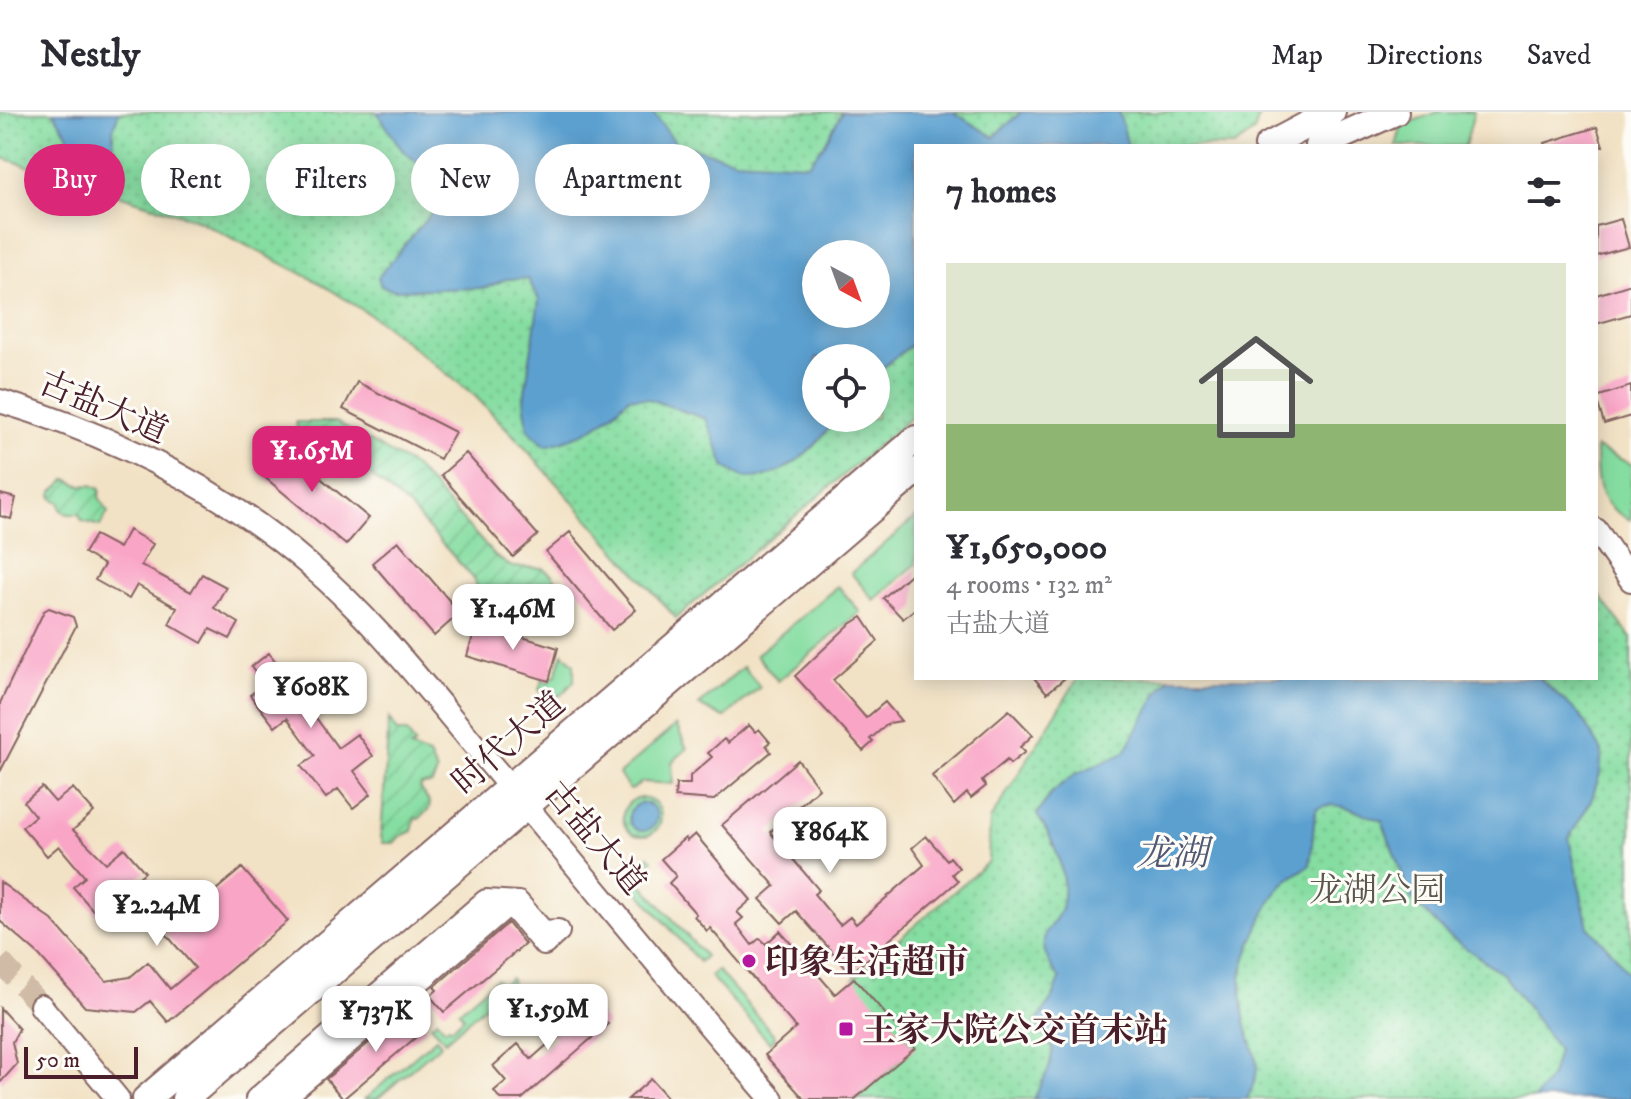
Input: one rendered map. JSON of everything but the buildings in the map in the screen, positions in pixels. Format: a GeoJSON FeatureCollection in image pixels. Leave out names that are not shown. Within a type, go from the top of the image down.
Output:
{"type":"FeatureCollection","features":[{"type":"Feature","properties":{"kind":"main road"},"geometry":{"type":"LineString","coordinates":[[1275,144],[1395,112]]}},
{"type":"Feature","properties":{"kind":"main road","name":"时代大道"},"geometry":{"type":"LineString","coordinates":[[185,1099],[914,441]]}},
{"type":"Feature","properties":{"kind":"main road","name":"时代大道"},"geometry":{"type":"LineString","coordinates":[[146,1099],[914,473]]}},
{"type":"Feature","properties":{"kind":"street","name":"古盐大道"},"geometry":{"type":"LineString","coordinates":[[0,401],[108,438],[248,518],[307,563],[351,605],[518,796],[772,1099]]}},
{"type":"Feature","properties":{"kind":"street"},"geometry":{"type":"LineString","coordinates":[[1598,532],[1627,567]]}},
{"type":"Feature","properties":{"kind":"street"},"geometry":{"type":"LineString","coordinates":[[257,1099],[486,901],[518,903],[543,932],[558,931],[544,944],[514,908],[504,908],[282,1099]]}},
{"type":"Feature","properties":{"kind":"street"},"geometry":{"type":"LineString","coordinates":[[41,1006],[118,1099]]}},
{"type":"Feature","properties":{"kind":"green space"},"geometry":{"type":"Polygon","coordinates":[[[0,112],[1260,112],[1254,132],[1237,144],[914,144],[914,415],[676,618],[519,441],[475,396],[381,322],[320,283],[184,216],[250,216],[250,144],[141,144],[141,202],[125,197],[125,144],[24,144],[24,165],[0,157],[0,112]]]}},
{"type":"Feature","properties":{"kind":"green space"},"geometry":{"type":"Polygon","coordinates":[[[1438,112],[1474,112],[1466,144],[1397,144],[1402,125],[1438,112]]]}},
{"type":"Feature","properties":{"kind":"green space"},"geometry":{"type":"Polygon","coordinates":[[[296,422],[336,422],[415,467],[495,556],[512,567],[543,568],[553,576],[569,603],[564,609],[551,612],[529,612],[509,608],[477,594],[474,579],[409,507],[334,445],[323,446],[298,433],[296,422]]]}},
{"type":"Feature","properties":{"kind":"green space"},"geometry":{"type":"Polygon","coordinates":[[[1598,449],[1631,464],[1631,520],[1611,507],[1600,491],[1598,449]]]}},
{"type":"Feature","properties":{"kind":"green space"},"geometry":{"type":"Polygon","coordinates":[[[67,479],[81,486],[91,485],[100,489],[99,497],[108,512],[100,526],[82,521],[79,514],[61,510],[60,503],[52,498],[52,492],[67,479]]]}},
{"type":"Feature","properties":{"kind":"green space"},"geometry":{"type":"Polygon","coordinates":[[[914,519],[914,566],[874,600],[851,573],[914,519]]]}},
{"type":"Feature","properties":{"kind":"green space"},"geometry":{"type":"Polygon","coordinates":[[[838,586],[860,612],[778,681],[756,655],[838,586]]]}},
{"type":"Feature","properties":{"kind":"green space","name":"龙湖公园"},"geometry":{"type":"Polygon","coordinates":[[[1598,593],[1631,638],[1631,1099],[855,1099],[914,1048],[853,979],[988,862],[990,820],[1077,680],[1598,680],[1598,593]]]}},
{"type":"Feature","properties":{"kind":"green space"},"geometry":{"type":"Polygon","coordinates":[[[563,653],[574,664],[574,681],[561,695],[548,697],[539,690],[543,679],[547,683],[556,675],[563,653]]]}},
{"type":"Feature","properties":{"kind":"green space"},"geometry":{"type":"Polygon","coordinates":[[[743,667],[760,687],[724,718],[699,705],[743,667]]]}},
{"type":"Feature","properties":{"kind":"green space"},"geometry":{"type":"Polygon","coordinates":[[[389,719],[397,732],[407,732],[415,744],[410,748],[429,755],[437,772],[432,784],[421,785],[420,789],[430,803],[429,809],[419,819],[415,818],[412,831],[394,843],[383,843],[381,836],[389,719]]]}},
{"type":"Feature","properties":{"kind":"green space"},"geometry":{"type":"Polygon","coordinates":[[[676,725],[687,749],[672,762],[673,784],[642,782],[631,790],[628,788],[619,774],[676,725]]]}},
{"type":"Feature","properties":{"kind":"green space"},"geometry":{"type":"Polygon","coordinates":[[[642,798],[656,803],[661,817],[656,831],[642,836],[628,831],[623,817],[628,803],[642,798]]]}},
{"type":"Feature","properties":{"kind":"green space"},"geometry":{"type":"Polygon","coordinates":[[[649,856],[653,860],[635,876],[705,956],[699,962],[625,876],[649,856]]]}},
{"type":"Feature","properties":{"kind":"green space"},"geometry":{"type":"Polygon","coordinates":[[[717,970],[775,1036],[772,1042],[710,976],[717,970]]]}},
{"type":"Feature","properties":{"kind":"green space"},"geometry":{"type":"Polygon","coordinates":[[[510,978],[512,982],[445,1041],[431,1025],[437,1020],[445,1029],[449,1026],[452,1028],[464,1017],[459,1011],[496,979],[502,985],[510,978]]]}},
{"type":"Feature","properties":{"kind":"green space"},"geometry":{"type":"Polygon","coordinates":[[[436,1038],[441,1044],[377,1099],[365,1099],[436,1038]]]}},
{"type":"Feature","properties":{"kind":"water"},"geometry":{"type":"Polygon","coordinates":[[[53,112],[119,112],[113,130],[113,144],[72,144],[53,112]]]}},
{"type":"Feature","properties":{"kind":"water"},"geometry":{"type":"Polygon","coordinates":[[[377,112],[652,112],[679,144],[535,144],[535,216],[710,216],[710,153],[735,160],[808,164],[824,145],[842,112],[953,112],[994,137],[1021,112],[1119,112],[1127,144],[914,144],[914,343],[890,362],[890,344],[802,344],[802,432],[826,432],[810,450],[788,467],[762,477],[739,476],[725,467],[706,419],[649,399],[629,397],[592,429],[546,446],[528,430],[524,399],[539,300],[528,279],[506,279],[486,288],[394,290],[381,286],[378,277],[429,216],[519,216],[519,144],[411,144],[411,157],[402,150],[377,112]]]}},
{"type":"Feature","properties":{"kind":"water","name":"龙湖"},"geometry":{"type":"Polygon","coordinates":[[[1168,680],[1541,680],[1578,713],[1602,751],[1600,774],[1591,801],[1569,838],[1588,927],[1631,977],[1631,1099],[1534,1099],[1551,1076],[1558,1050],[1504,975],[1446,934],[1411,898],[1382,821],[1350,808],[1333,805],[1317,808],[1310,865],[1290,878],[1275,894],[1242,970],[1242,1002],[1257,1065],[1247,1099],[1034,1099],[1049,1068],[1053,1049],[1036,1023],[1053,997],[1060,979],[1044,949],[1045,935],[1060,911],[1063,896],[1059,859],[1037,815],[1051,793],[1075,774],[1124,753],[1168,680]]]}},
{"type":"Feature","properties":{"kind":"water"},"geometry":{"type":"Polygon","coordinates":[[[643,803],[653,807],[657,817],[653,827],[643,831],[633,827],[629,817],[633,807],[643,803]]]}},
{"type":"Feature","properties":{"kind":"tunnel"},"geometry":{"type":"LineString","coordinates":[[0,961],[41,1006]]}},
{"type":"Feature","properties":{"kind":"place","name":"印象生活超市"},"geometry":{"type":"Point","coordinates":[749,961]}},
{"type":"Feature","properties":{"kind":"place","name":"王家大院公交首末站"},"geometry":{"type":"Point","coordinates":[846,1029]}}]}
